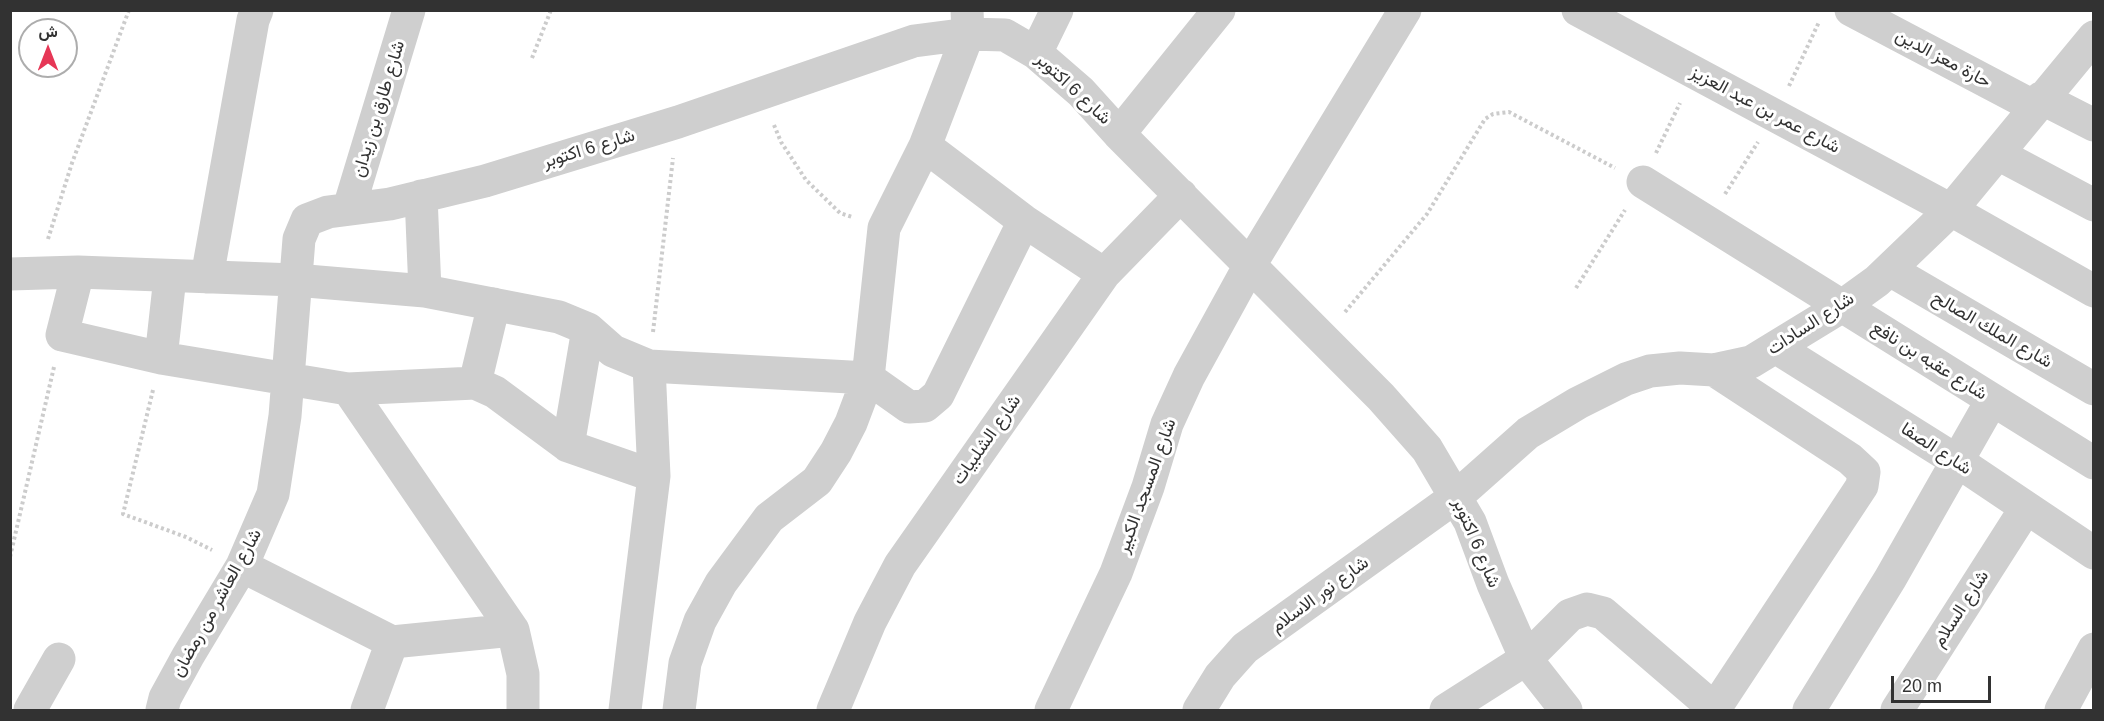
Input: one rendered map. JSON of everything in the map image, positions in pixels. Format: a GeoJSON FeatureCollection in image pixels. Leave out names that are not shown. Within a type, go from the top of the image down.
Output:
{"type":"FeatureCollection","features":[{"type":"Feature","properties":{"kind":"street"},"geometry":{"type":"LineString","coordinates":[[207,277],[253,20],[257,10]]}},
{"type":"Feature","properties":{"kind":"street","name":"شارع طارق بن زيدان"},"geometry":{"type":"LineString","coordinates":[[349,208],[409,10]]}},
{"type":"Feature","properties":{"kind":"street"},"geometry":{"type":"LineString","coordinates":[[1036,53],[1057,10]]}},
{"type":"Feature","properties":{"kind":"street"},"geometry":{"type":"LineString","coordinates":[[1119,134],[1219,10]]}},
{"type":"Feature","properties":{"kind":"street","name":"شارع المسجد الكبير"},"geometry":{"type":"LineString","coordinates":[[1051,711],[1116,573],[1148,487],[1167,424],[1180,395],[1250,266],[1405,10]]}},
{"type":"Feature","properties":{"kind":"street","name":"شارع عمر بن عبد العزيز"},"geometry":{"type":"LineString","coordinates":[[1578,10],[1623,21],[1694,72],[1951,210],[2094,291]]}},
{"type":"Feature","properties":{"kind":"street","name":"حارة معز الدين"},"geometry":{"type":"LineString","coordinates":[[1851,10],[2038,103],[2094,125]]}},
{"type":"Feature","properties":{"kind":"street"},"geometry":{"type":"LineString","coordinates":[[679,711],[685,663],[700,621],[721,583],[769,518],[816,481],[836,452],[868,378],[884,228],[925,147],[968,22]]}},
{"type":"Feature","properties":{"kind":"street","name":"شارع 6 اكتوبر"},"geometry":{"type":"LineString","coordinates":[[295,280],[299,239],[307,220],[328,212],[390,204],[485,181],[678,122],[968,22],[1005,35],[1036,53],[1081,92],[1119,134],[1381,397],[1427,449],[1457,496],[1526,659],[1566,711]]}},
{"type":"Feature","properties":{"kind":"street","name":"شارع السادات"},"geometry":{"type":"LineString","coordinates":[[1457,496],[1528,433],[1606,388],[1650,371],[1680,368],[1714,370],[1751,362],[1841,307],[1890,270],[1951,210],[2038,103],[2092,43]]}},
{"type":"Feature","properties":{"kind":"street"},"geometry":{"type":"LineString","coordinates":[[925,147],[1024,221],[1104,274]]}},
{"type":"Feature","properties":{"kind":"street"},"geometry":{"type":"LineString","coordinates":[[1998,154],[2094,205]]}},
{"type":"Feature","properties":{"kind":"street","name":"شارع عقبه بن نافع"},"geometry":{"type":"LineString","coordinates":[[1643,182],[2094,463]]}},
{"type":"Feature","properties":{"kind":"street","name":"شارع الشلبيات"},"geometry":{"type":"LineString","coordinates":[[833,711],[870,622],[900,565],[1104,274],[1181,195]]}},
{"type":"Feature","properties":{"kind":"street"},"geometry":{"type":"LineString","coordinates":[[421,196],[425,291]]}},
{"type":"Feature","properties":{"kind":"street"},"geometry":{"type":"LineString","coordinates":[[24,273],[78,272],[295,280],[425,291],[559,317],[588,329],[613,351],[648,366],[868,378],[909,407],[925,406],[938,395],[1024,221]]}},
{"type":"Feature","properties":{"kind":"street","name":"شارع الملك الصالح"},"geometry":{"type":"LineString","coordinates":[[1890,270],[2094,389]]}},
{"type":"Feature","properties":{"kind":"street"},"geometry":{"type":"LineString","coordinates":[[78,272],[62,335],[161,358],[348,389],[475,383],[495,392],[568,446],[654,476]]}},
{"type":"Feature","properties":{"kind":"street"},"geometry":{"type":"LineString","coordinates":[[161,358],[170,277]]}},
{"type":"Feature","properties":{"kind":"street","name":"شارع العاشر من رمضان"},"geometry":{"type":"LineString","coordinates":[[162,711],[165,698],[188,656],[242,566],[273,494],[281,456],[295,280]]}},
{"type":"Feature","properties":{"kind":"street"},"geometry":{"type":"LineString","coordinates":[[475,383],[494,304]]}},
{"type":"Feature","properties":{"kind":"street"},"geometry":{"type":"LineString","coordinates":[[568,446],[588,329]]}},
{"type":"Feature","properties":{"kind":"street","name":"شارع الصفا"},"geometry":{"type":"LineString","coordinates":[[1777,348],[1957,461],[2094,553]]}},
{"type":"Feature","properties":{"kind":"street"},"geometry":{"type":"LineString","coordinates":[[625,711],[654,476],[648,366]]}},
{"type":"Feature","properties":{"kind":"street"},"geometry":{"type":"LineString","coordinates":[[1446,711],[1526,659],[1570,615],[1580,610],[1594,609],[1603,614],[1715,710],[1862,486],[1864,472],[1850,459],[1714,370]]}},
{"type":"Feature","properties":{"kind":"street"},"geometry":{"type":"LineString","coordinates":[[348,389],[513,630],[523,674],[524,711]]}},
{"type":"Feature","properties":{"kind":"street"},"geometry":{"type":"LineString","coordinates":[[1809,711],[1890,579],[1992,400]]}},
{"type":"Feature","properties":{"kind":"street","name":"شارع نور الاسلام"},"geometry":{"type":"LineString","coordinates":[[1199,711],[1220,676],[1245,648],[1457,496]]}},
{"type":"Feature","properties":{"kind":"street","name":"شارع السلام"},"geometry":{"type":"LineString","coordinates":[[1897,711],[2026,508]]}},
{"type":"Feature","properties":{"kind":"street"},"geometry":{"type":"LineString","coordinates":[[242,566],[392,642],[513,630]]}},
{"type":"Feature","properties":{"kind":"street"},"geometry":{"type":"LineString","coordinates":[[367,711],[392,642]]}},
{"type":"Feature","properties":{"kind":"street"},"geometry":{"type":"LineString","coordinates":[[2061,711],[2094,649]]}},
{"type":"Feature","properties":{"kind":"street"},"geometry":{"type":"LineString","coordinates":[[30,711],[59,659]]}},
{"type":"Feature","properties":{"kind":"path"},"geometry":{"type":"LineString","coordinates":[[24,273],[72,163],[129,10]]}},
{"type":"Feature","properties":{"kind":"path"},"geometry":{"type":"LineString","coordinates":[[532,58],[551,10]]}},
{"type":"Feature","properties":{"kind":"path"},"geometry":{"type":"LineString","coordinates":[[1707,223],[1774,116],[1819,21]]}},
{"type":"Feature","properties":{"kind":"path"},"geometry":{"type":"LineString","coordinates":[[1576,288],[1643,182],[1694,72]]}},
{"type":"Feature","properties":{"kind":"path"},"geometry":{"type":"LineString","coordinates":[[761,93],[781,142],[806,180],[840,213],[884,228]]}},
{"type":"Feature","properties":{"kind":"path"},"geometry":{"type":"LineString","coordinates":[[1322,340],[1427,214],[1485,119],[1493,114],[1509,112],[1643,182]]}},
{"type":"Feature","properties":{"kind":"path"},"geometry":{"type":"LineString","coordinates":[[648,366],[678,122]]}},
{"type":"Feature","properties":{"kind":"path"},"geometry":{"type":"LineString","coordinates":[[10,557],[62,335]]}},
{"type":"Feature","properties":{"kind":"path"},"geometry":{"type":"LineString","coordinates":[[161,358],[123,514],[186,537],[242,566]]}}]}
